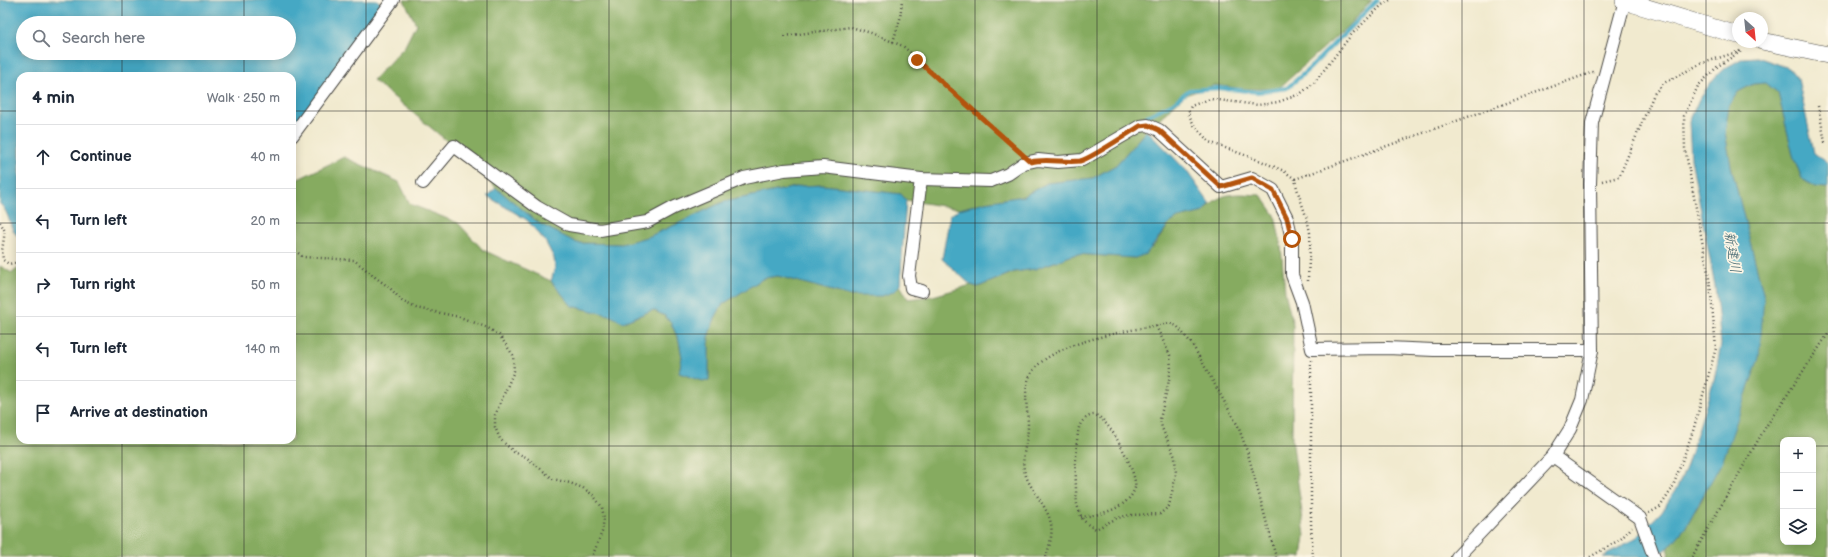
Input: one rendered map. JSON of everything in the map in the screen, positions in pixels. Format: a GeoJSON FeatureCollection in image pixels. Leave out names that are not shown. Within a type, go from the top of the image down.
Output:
{"type":"FeatureCollection","features":[{"type":"Feature","properties":{"kind":"street"},"geometry":{"type":"LineString","coordinates":[[296,131],[393,0]]}},
{"type":"Feature","properties":{"kind":"street"},"geometry":{"type":"LineString","coordinates":[[1457,557],[1552,456],[1570,429],[1582,400],[1592,350],[1590,184],[1592,123],[1625,0],[1732,38]]}},
{"type":"Feature","properties":{"kind":"street"},"geometry":{"type":"LineString","coordinates":[[1768,46],[1828,55]]}},
{"type":"Feature","properties":{"kind":"street"},"geometry":{"type":"LineString","coordinates":[[423,183],[454,146],[537,207],[569,225],[600,230],[647,222],[673,208],[744,178],[784,170],[823,167],[921,179],[991,181],[1008,174],[1024,163],[1038,160],[1058,162],[1082,160],[1140,126],[1148,125],[1159,130],[1221,187],[1252,178],[1273,190],[1287,218],[1292,239],[1292,275],[1302,302],[1312,349],[1386,348],[1450,350],[1592,350]]}},
{"type":"Feature","properties":{"kind":"street"},"geometry":{"type":"LineString","coordinates":[[921,179],[909,276],[912,288],[922,291]]}},
{"type":"Feature","properties":{"kind":"street"},"geometry":{"type":"LineString","coordinates":[[1552,456],[1640,518],[1654,557]]}},
{"type":"Feature","properties":{"kind":"path"},"geometry":{"type":"LineString","coordinates":[[893,42],[900,19],[902,0]]}},
{"type":"Feature","properties":{"kind":"path"},"geometry":{"type":"LineString","coordinates":[[1308,284],[1310,235],[1306,214],[1297,191],[1295,178],[1261,160],[1209,142],[1194,125],[1188,113],[1191,106],[1210,100],[1258,105],[1278,102],[1300,94],[1314,84],[1352,34],[1382,5],[1390,0]]}},
{"type":"Feature","properties":{"kind":"path"},"geometry":{"type":"LineString","coordinates":[[784,36],[850,27],[871,33],[903,46],[1031,162]]}},
{"type":"Feature","properties":{"kind":"path"},"geometry":{"type":"LineString","coordinates":[[1590,184],[1619,177],[1654,94],[1664,83],[1700,64],[1736,48]]}},
{"type":"Feature","properties":{"kind":"path"},"geometry":{"type":"LineString","coordinates":[[1590,557],[1621,539],[1640,518],[1660,507],[1672,489],[1693,431],[1716,348],[1710,284],[1685,148],[1684,116],[1698,86],[1718,66],[1741,48]]}},
{"type":"Feature","properties":{"kind":"path"},"geometry":{"type":"LineString","coordinates":[[1295,178],[1607,68]]}},
{"type":"Feature","properties":{"kind":"path"},"geometry":{"type":"LineString","coordinates":[[1818,106],[1824,142],[1828,143]]}},
{"type":"Feature","properties":{"kind":"path"},"geometry":{"type":"LineString","coordinates":[[0,222],[5,231],[2,251],[3,260],[9,264],[16,263]]}},
{"type":"Feature","properties":{"kind":"path"},"geometry":{"type":"LineString","coordinates":[[296,252],[302,257],[354,260],[390,288],[402,301],[416,308],[460,317],[488,328],[499,335],[513,355],[514,371],[494,415],[495,427],[500,439],[514,452],[526,457],[553,479],[570,482],[593,495],[602,507],[604,518],[602,532],[592,557]]}},
{"type":"Feature","properties":{"kind":"path"},"geometry":{"type":"LineString","coordinates":[[1046,557],[1051,525],[1048,514],[1026,477],[1023,469],[1028,431],[1025,393],[1029,377],[1042,362],[1057,352],[1085,341],[1169,323],[1177,326],[1192,344],[1238,426],[1248,454],[1276,557]]}},
{"type":"Feature","properties":{"kind":"path"},"geometry":{"type":"LineString","coordinates":[[1081,517],[1098,515],[1123,504],[1131,496],[1135,487],[1134,473],[1129,460],[1107,424],[1101,417],[1094,415],[1083,420],[1079,426],[1077,440],[1077,504],[1081,517],[1087,525],[1096,529],[1117,518],[1130,515],[1160,514],[1169,506],[1176,474],[1175,457],[1162,428],[1160,419],[1171,369],[1170,356],[1156,326]]}},
{"type":"Feature","properties":{"kind":"path"},"geometry":{"type":"LineString","coordinates":[[1692,557],[1765,428],[1828,334]]}},
{"type":"Feature","properties":{"kind":"path"},"geometry":{"type":"LineString","coordinates":[[1312,349],[1310,367],[1311,523],[1313,557]]}},
{"type":"Feature","properties":{"kind":"green space"},"geometry":{"type":"Polygon","coordinates":[[[404,0],[1372,0],[1348,26],[1278,89],[1243,89],[1215,85],[1185,95],[1146,131],[1116,165],[1093,178],[1047,183],[1024,196],[985,202],[960,209],[906,200],[901,194],[823,185],[801,186],[723,202],[650,236],[623,244],[577,243],[540,224],[496,188],[447,141],[373,80],[405,46],[416,24],[404,0]]]}},
{"type":"Feature","properties":{"kind":"green space"},"geometry":{"type":"Polygon","coordinates":[[[1766,83],[1778,93],[1793,155],[1802,179],[1815,187],[1828,188],[1828,557],[1668,557],[1669,547],[1685,528],[1703,498],[1764,297],[1731,166],[1725,132],[1729,105],[1738,92],[1753,84],[1766,83]]]}},
{"type":"Feature","properties":{"kind":"green space"},"geometry":{"type":"Polygon","coordinates":[[[344,157],[399,182],[410,204],[458,223],[483,250],[551,281],[572,306],[609,315],[623,322],[653,310],[665,316],[671,323],[679,341],[682,357],[679,373],[706,381],[709,381],[709,334],[716,316],[723,304],[764,278],[778,276],[851,296],[893,292],[900,285],[908,299],[933,296],[971,285],[978,287],[1014,272],[1035,269],[1076,254],[1135,258],[1153,247],[1170,223],[1178,218],[1204,212],[1216,200],[1229,195],[1261,195],[1275,215],[1281,246],[1285,292],[1293,325],[1292,438],[1305,536],[1302,557],[0,557],[0,266],[12,273],[16,270],[16,444],[296,444],[296,180],[344,157]]]}},
{"type":"Feature","properties":{"kind":"water"},"geometry":{"type":"Polygon","coordinates":[[[0,0],[377,0],[385,7],[296,128],[296,72],[16,72],[16,235],[4,208],[0,204],[0,0]]]}},
{"type":"Feature","properties":{"kind":"water","name":"新建川"},"geometry":{"type":"Polygon","coordinates":[[[1757,57],[1789,68],[1798,79],[1814,153],[1828,163],[1828,188],[1815,187],[1802,179],[1793,155],[1778,93],[1766,83],[1753,84],[1738,92],[1729,105],[1725,132],[1731,166],[1764,297],[1759,358],[1723,460],[1685,528],[1669,547],[1657,557],[1603,557],[1637,537],[1662,511],[1678,486],[1687,465],[1715,376],[1721,344],[1715,286],[1691,158],[1689,122],[1699,99],[1715,77],[1727,67],[1743,58],[1757,57]]]}},
{"type":"Feature","properties":{"kind":"water"},"geometry":{"type":"Polygon","coordinates":[[[1146,131],[1150,133],[1186,170],[1210,204],[1204,212],[1178,218],[1170,223],[1146,254],[1135,258],[1076,254],[1035,269],[1014,272],[978,287],[971,285],[942,259],[950,215],[960,209],[985,202],[1024,196],[1047,183],[1093,178],[1116,165],[1146,131]]]}},
{"type":"Feature","properties":{"kind":"water"},"geometry":{"type":"Polygon","coordinates":[[[823,185],[901,194],[906,200],[900,285],[893,292],[882,296],[851,296],[778,276],[764,278],[723,304],[716,316],[709,334],[709,381],[699,380],[679,373],[682,357],[679,341],[671,323],[665,316],[653,310],[623,322],[609,315],[572,306],[551,281],[555,268],[554,258],[545,241],[527,220],[487,196],[496,188],[540,224],[577,243],[622,244],[650,236],[723,202],[801,186],[823,185]]]}},
{"type":"Feature","properties":{"kind":"waterway"},"geometry":{"type":"LineString","coordinates":[[1146,125],[1147,116],[1173,103],[1189,90],[1219,88],[1258,92],[1287,88],[1309,69],[1377,0]]}},
{"type":"Feature","properties":{"kind":"route"},"geometry":{"type":"LineString","coordinates":[[917,60],[1031,162],[1038,160],[1058,162],[1082,160],[1140,126],[1148,125],[1159,130],[1221,187],[1252,178],[1273,190],[1287,218],[1292,239]]}}]}
